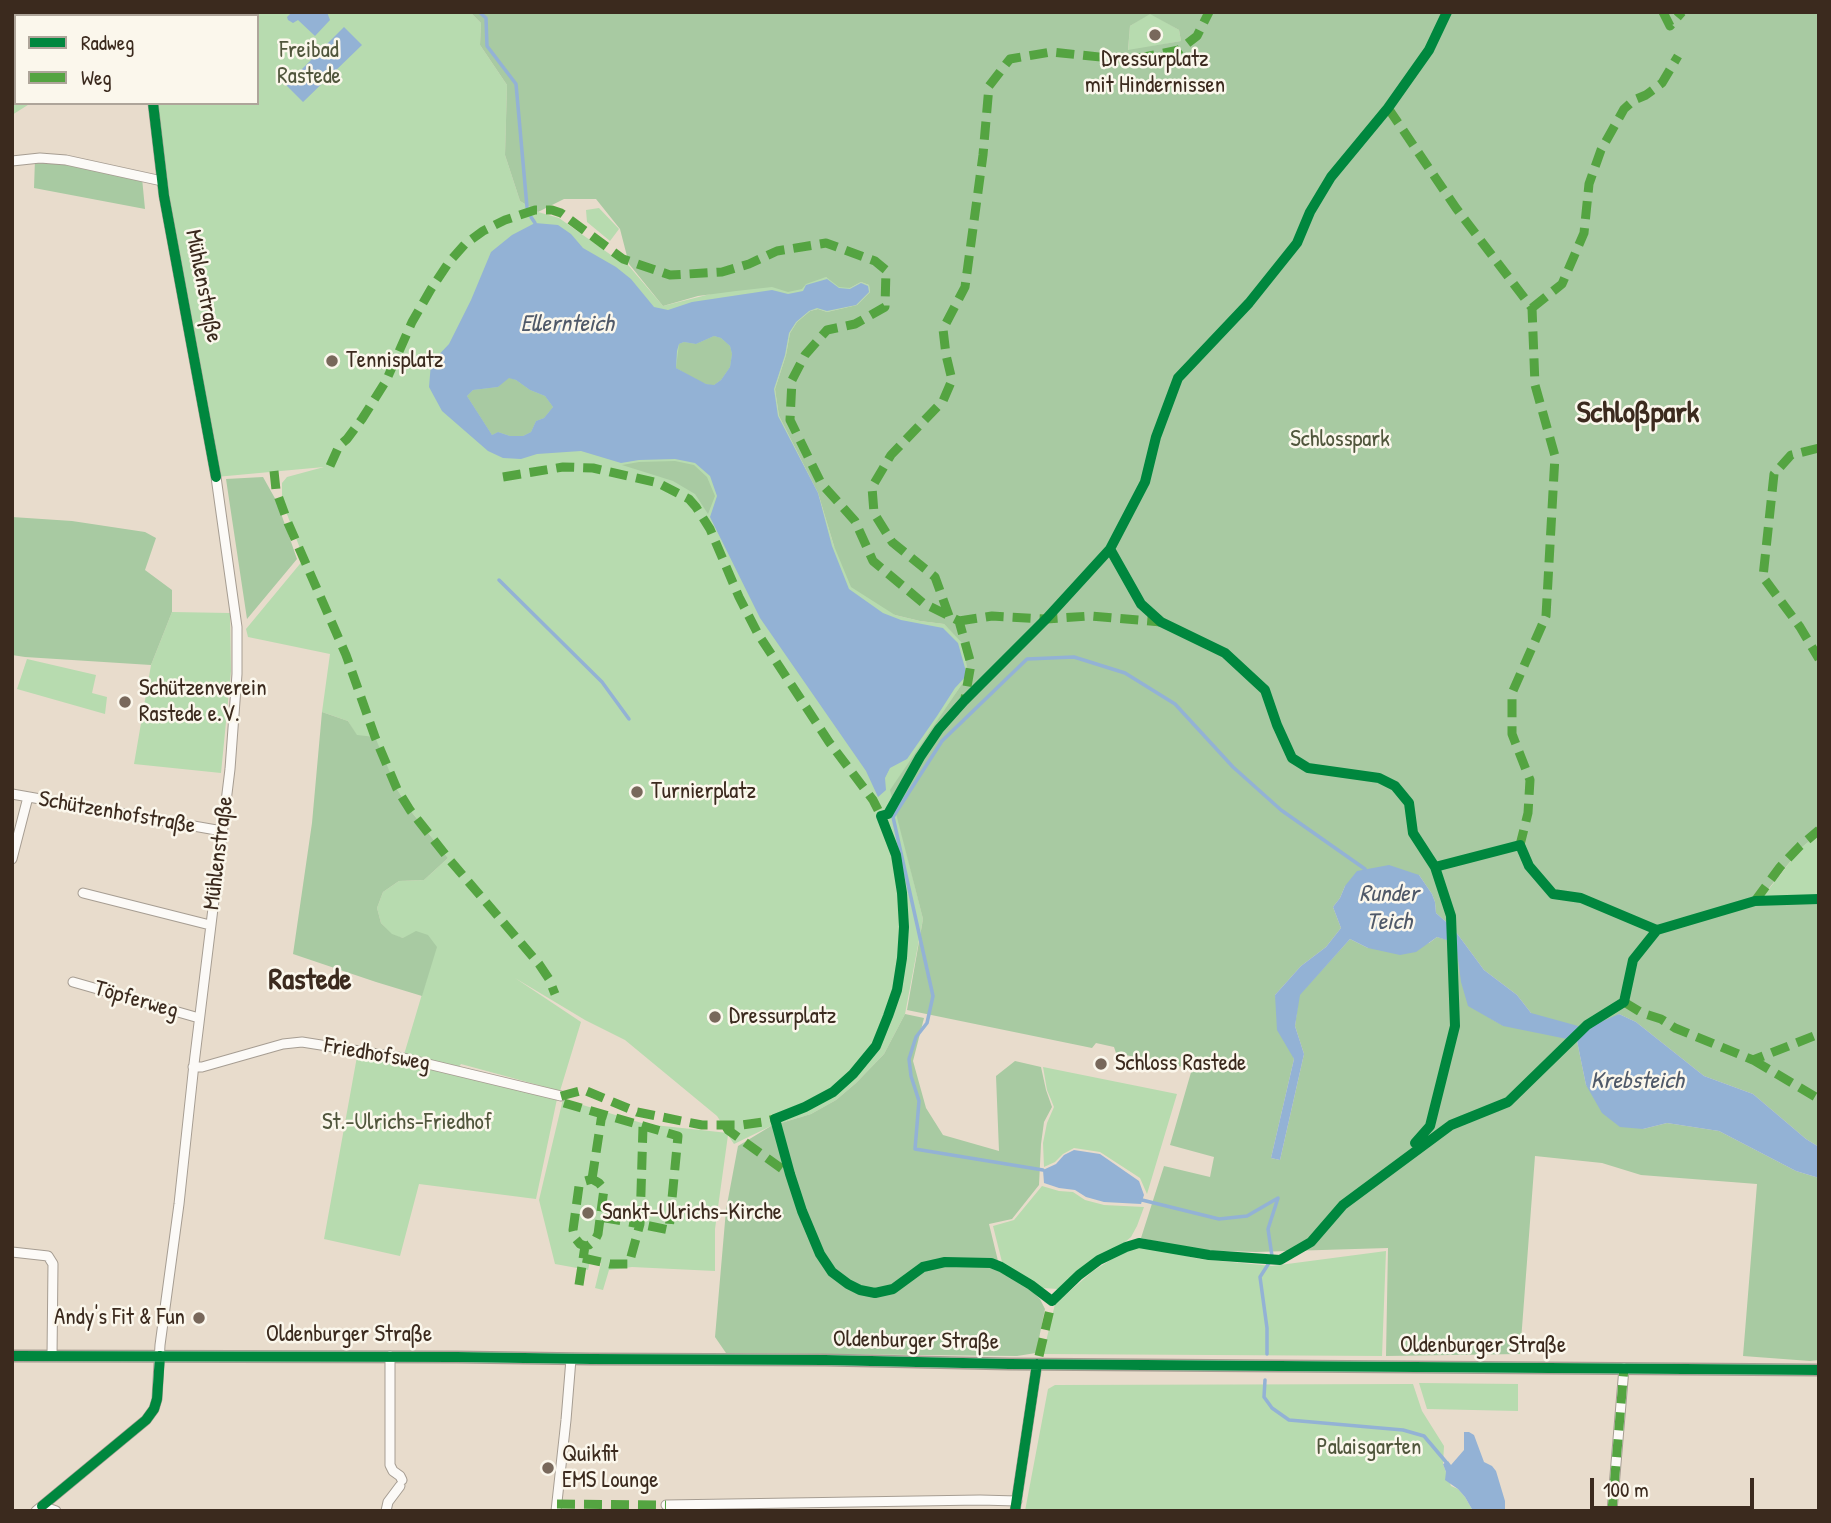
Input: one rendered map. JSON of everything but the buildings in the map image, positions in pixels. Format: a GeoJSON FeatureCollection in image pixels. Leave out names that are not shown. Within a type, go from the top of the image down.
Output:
{"type":"FeatureCollection","features":[{"type":"Feature","properties":{"kind":"street","name":"Mühlenstraße"},"geometry":{"type":"LineString","coordinates":[[39,1508],[146,1419],[154,1409],[157,1399],[193,1067],[230,769],[237,674],[237,627],[216,477],[162,181],[153,105]]}},
{"type":"Feature","properties":{"kind":"street"},"geometry":{"type":"LineString","coordinates":[[12,161],[40,158],[66,160],[162,181]]}},
{"type":"Feature","properties":{"kind":"street","name":"Schützenhofstraße"},"geometry":{"type":"LineString","coordinates":[[12,794],[222,831]]}},
{"type":"Feature","properties":{"kind":"street"},"geometry":{"type":"LineString","coordinates":[[12,859],[27,797]]}},
{"type":"Feature","properties":{"kind":"street"},"geometry":{"type":"LineString","coordinates":[[83,893],[210,925]]}},
{"type":"Feature","properties":{"kind":"street","name":"Töpferweg"},"geometry":{"type":"LineString","coordinates":[[74,982],[199,1018]]}},
{"type":"Feature","properties":{"kind":"street","name":"Friedhofsweg"},"geometry":{"type":"LineString","coordinates":[[193,1067],[202,1067],[283,1044],[302,1042],[403,1058],[561,1096]]}},
{"type":"Feature","properties":{"kind":"street"},"geometry":{"type":"LineString","coordinates":[[12,1252],[48,1256],[53,1264],[52,1356]]}},
{"type":"Feature","properties":{"kind":"street","name":"Oldenburger Straße"},"geometry":{"type":"LineString","coordinates":[[12,1356],[390,1356],[1819,1370]]}},
{"type":"Feature","properties":{"kind":"street"},"geometry":{"type":"LineString","coordinates":[[386,1511],[388,1502],[401,1483],[390,1465],[390,1356]]}},
{"type":"Feature","properties":{"kind":"street"},"geometry":{"type":"LineString","coordinates":[[556,1511],[571,1359]]}},
{"type":"Feature","properties":{"kind":"street"},"geometry":{"type":"LineString","coordinates":[[666,1505],[980,1500],[1016,1506],[1037,1364]]}},
{"type":"Feature","properties":{"kind":"street"},"geometry":{"type":"LineString","coordinates":[[1612,1511],[1624,1368]]}},
{"type":"Feature","properties":{"kind":"street"},"geometry":{"type":"LineString","coordinates":[[39,1508],[56,1511]]}},
{"type":"Feature","properties":{"kind":"green space"},"geometry":{"type":"Polygon","coordinates":[[[12,12],[121,12],[14,14],[14,105],[28,105],[12,115],[12,12]]]}},
{"type":"Feature","properties":{"kind":"green space"},"geometry":{"type":"Polygon","coordinates":[[[470,12],[481,23],[480,45],[507,85],[505,155],[520,201],[538,212],[559,218],[611,255],[623,259],[663,306],[766,280],[826,277],[850,288],[861,282],[869,285],[870,292],[857,305],[827,312],[818,309],[810,311],[797,322],[790,333],[775,389],[779,416],[818,493],[834,546],[895,615],[944,624],[963,643],[968,675],[891,790],[923,919],[905,1014],[884,1054],[836,1100],[811,1114],[771,1126],[734,1144],[728,1135],[715,1229],[715,1271],[632,1267],[609,1270],[603,1290],[595,1288],[601,1263],[590,1261],[588,1270],[555,1264],[539,1200],[563,1099],[645,1124],[728,1133],[717,1116],[625,1040],[585,1020],[515,978],[581,1022],[560,1091],[461,1064],[456,1071],[557,1099],[536,1199],[419,1184],[400,1256],[324,1239],[358,1051],[403,1058],[436,947],[392,935],[381,923],[377,908],[383,892],[399,881],[424,880],[448,858],[410,810],[348,721],[322,712],[330,654],[248,637],[246,629],[304,559],[282,501],[282,483],[287,477],[324,467],[216,477],[166,195],[155,105],[259,105],[259,14],[243,14],[470,12]]]}},
{"type":"Feature","properties":{"kind":"green space","name":"Schlosspark"},"geometry":{"type":"Polygon","coordinates":[[[470,12],[1819,12],[1819,833],[1801,848],[1762,897],[1819,896],[1819,1147],[1753,1094],[1704,1076],[1636,1022],[1619,1014],[1577,1041],[1586,1085],[1643,1129],[1667,1123],[1719,1131],[1796,1171],[1819,1178],[1819,1360],[1743,1356],[1757,1184],[1641,1175],[1602,1163],[1535,1156],[1520,1354],[1386,1356],[1388,1248],[1256,1252],[1195,1250],[1141,1238],[1164,1166],[1210,1177],[1214,1157],[1170,1145],[1192,1069],[1116,1053],[1114,1047],[1096,1043],[1092,1048],[907,1010],[923,919],[890,790],[968,675],[963,644],[944,624],[895,615],[851,587],[834,546],[818,493],[779,416],[775,389],[790,333],[797,322],[810,311],[818,309],[827,312],[857,305],[870,292],[869,285],[861,282],[850,288],[839,287],[826,277],[806,284],[802,289],[788,292],[772,287],[736,291],[698,296],[663,306],[629,264],[620,229],[596,199],[564,199],[538,212],[520,201],[505,155],[507,85],[480,45],[481,23],[470,12]],[[1150,14],[1130,26],[1128,50],[1181,41],[1179,30],[1150,14]],[[1419,875],[1345,886],[1333,907],[1341,928],[1326,947],[1301,966],[1275,995],[1294,1059],[1271,1158],[1280,1160],[1304,1054],[1295,1026],[1299,995],[1350,939],[1368,948],[1429,943],[1437,937],[1456,942],[1458,952],[1490,1018],[1504,1026],[1531,1013],[1517,995],[1484,970],[1453,928],[1436,913],[1432,894],[1419,875]]]}},
{"type":"Feature","properties":{"kind":"green space","name":"Dressurplatz mit Hindernissen"},"geometry":{"type":"Polygon","coordinates":[[[1150,13],[1179,30],[1181,41],[1128,51],[1130,26],[1150,13]]]}},
{"type":"Feature","properties":{"kind":"green space"},"geometry":{"type":"Polygon","coordinates":[[[35,159],[142,178],[145,209],[34,188],[35,159]]]}},
{"type":"Feature","properties":{"kind":"green space"},"geometry":{"type":"Polygon","coordinates":[[[599,208],[619,229],[610,241],[587,222],[586,210],[599,208]]]}},
{"type":"Feature","properties":{"kind":"green space"},"geometry":{"type":"Polygon","coordinates":[[[714,336],[730,346],[732,354],[730,367],[721,380],[714,385],[702,383],[676,368],[679,344],[696,344],[714,336]]]}},
{"type":"Feature","properties":{"kind":"green space"},"geometry":{"type":"Polygon","coordinates":[[[509,377],[545,396],[553,407],[544,418],[536,421],[531,432],[523,436],[498,432],[492,435],[467,396],[473,390],[498,387],[509,377]]]}},
{"type":"Feature","properties":{"kind":"green space"},"geometry":{"type":"Polygon","coordinates":[[[675,461],[694,465],[707,477],[715,496],[708,514],[695,494],[673,481],[622,465],[675,461]]]}},
{"type":"Feature","properties":{"kind":"green space"},"geometry":{"type":"Polygon","coordinates":[[[263,477],[277,502],[297,559],[247,619],[226,479],[263,477]]]}},
{"type":"Feature","properties":{"kind":"green space"},"geometry":{"type":"Polygon","coordinates":[[[12,517],[72,521],[145,532],[156,538],[145,570],[172,590],[172,612],[151,665],[12,655],[12,517]]]}},
{"type":"Feature","properties":{"kind":"green space"},"geometry":{"type":"Polygon","coordinates":[[[172,612],[230,613],[231,671],[221,773],[134,764],[151,665],[172,612]]]}},
{"type":"Feature","properties":{"kind":"green space"},"geometry":{"type":"Polygon","coordinates":[[[27,659],[96,675],[92,693],[107,697],[105,714],[17,689],[27,659]]]}},
{"type":"Feature","properties":{"kind":"green space"},"geometry":{"type":"Polygon","coordinates":[[[322,712],[348,721],[357,735],[375,737],[397,789],[448,858],[424,880],[399,881],[383,892],[377,908],[381,923],[392,934],[403,938],[416,931],[428,935],[437,947],[422,996],[293,954],[312,823],[322,712]]]}},
{"type":"Feature","properties":{"kind":"green space"},"geometry":{"type":"Polygon","coordinates":[[[1819,833],[1819,896],[1762,898],[1801,848],[1819,833]]]}},
{"type":"Feature","properties":{"kind":"green space"},"geometry":{"type":"Polygon","coordinates":[[[905,1014],[924,1018],[913,1061],[926,1108],[943,1135],[999,1151],[996,1076],[1015,1061],[1041,1067],[1052,1107],[1044,1122],[1039,1185],[1012,1219],[989,1224],[1000,1269],[1026,1285],[1040,1299],[1045,1309],[1036,1353],[1017,1356],[726,1353],[715,1337],[726,1210],[738,1146],[771,1126],[811,1114],[836,1100],[884,1054],[905,1014]]]}},
{"type":"Feature","properties":{"kind":"green space"},"geometry":{"type":"Polygon","coordinates":[[[1043,1067],[1177,1094],[1147,1194],[1140,1178],[1100,1152],[1074,1148],[1044,1167],[1043,1143],[1054,1107],[1047,1090],[1043,1067]]]}},
{"type":"Feature","properties":{"kind":"green space"},"geometry":{"type":"Polygon","coordinates":[[[1042,1186],[1073,1192],[1085,1200],[1104,1205],[1144,1207],[1131,1237],[1090,1263],[1058,1289],[1042,1288],[1003,1266],[993,1226],[1014,1220],[1042,1186]]]}},
{"type":"Feature","properties":{"kind":"green space"},"geometry":{"type":"Polygon","coordinates":[[[1141,1246],[1200,1259],[1272,1266],[1386,1251],[1382,1356],[1043,1354],[1055,1304],[1093,1271],[1128,1249],[1141,1246]]]}},
{"type":"Feature","properties":{"kind":"green space"},"geometry":{"type":"Polygon","coordinates":[[[1419,1383],[1518,1384],[1518,1411],[1427,1409],[1419,1383]]]}},
{"type":"Feature","properties":{"kind":"green space","name":"Palaisgarten"},"geometry":{"type":"Polygon","coordinates":[[[1413,1384],[1422,1411],[1444,1446],[1443,1464],[1451,1486],[1458,1489],[1473,1511],[1025,1511],[1048,1389],[1055,1385],[1413,1384]]]}},
{"type":"Feature","properties":{"kind":"water"},"geometry":{"type":"Polygon","coordinates":[[[292,12],[327,12],[330,20],[315,36],[298,20],[293,23],[288,20],[287,17],[292,12]]]}},
{"type":"Feature","properties":{"kind":"water"},"geometry":{"type":"Polygon","coordinates":[[[344,27],[362,45],[303,102],[286,85],[344,27]]]}},
{"type":"Feature","properties":{"kind":"water","name":"Ellernteich"},"geometry":{"type":"Polygon","coordinates":[[[535,223],[558,225],[571,234],[583,248],[631,279],[654,307],[668,310],[692,302],[772,290],[788,294],[803,291],[806,285],[827,279],[839,288],[850,289],[861,283],[868,286],[869,292],[856,305],[827,311],[817,308],[796,322],[789,333],[774,389],[778,416],[818,493],[832,546],[849,589],[883,613],[901,620],[943,628],[958,643],[967,675],[955,688],[907,759],[890,768],[885,778],[886,790],[878,797],[866,771],[760,618],[710,517],[717,496],[710,476],[695,463],[675,459],[621,463],[581,451],[537,454],[521,459],[503,458],[488,451],[442,411],[429,387],[431,363],[449,344],[491,252],[512,235],[535,223]],[[714,336],[696,344],[679,344],[676,368],[706,384],[714,385],[721,380],[730,367],[732,354],[730,346],[714,336]],[[509,378],[498,387],[473,390],[467,396],[492,435],[498,432],[523,436],[531,432],[536,421],[544,418],[553,407],[545,396],[509,378]]]}},
{"type":"Feature","properties":{"kind":"water"},"geometry":{"type":"Polygon","coordinates":[[[1389,865],[1419,875],[1432,894],[1436,913],[1453,928],[1484,970],[1517,995],[1531,1013],[1589,1029],[1619,1014],[1636,1022],[1704,1076],[1753,1094],[1819,1147],[1819,1178],[1796,1171],[1719,1131],[1667,1123],[1643,1129],[1620,1127],[1602,1113],[1586,1085],[1577,1041],[1503,1026],[1468,1006],[1461,982],[1456,943],[1437,937],[1416,952],[1400,955],[1368,948],[1350,939],[1300,995],[1295,1026],[1304,1054],[1280,1160],[1271,1158],[1294,1059],[1277,1030],[1275,995],[1301,966],[1326,947],[1341,928],[1333,907],[1357,871],[1389,865]]]}},
{"type":"Feature","properties":{"kind":"water"},"geometry":{"type":"Polygon","coordinates":[[[1074,1150],[1100,1154],[1139,1181],[1144,1195],[1141,1204],[1104,1202],[1086,1197],[1075,1190],[1044,1183],[1043,1170],[1074,1150]]]}},
{"type":"Feature","properties":{"kind":"water"},"geometry":{"type":"Polygon","coordinates":[[[1464,1432],[1474,1435],[1484,1462],[1496,1471],[1505,1501],[1505,1511],[1473,1511],[1458,1489],[1445,1480],[1443,1464],[1448,1461],[1451,1465],[1464,1450],[1464,1432]]]}},
{"type":"Feature","properties":{"kind":"waterway"},"geometry":{"type":"LineString","coordinates":[[479,12],[486,18],[487,46],[516,84],[527,207]]}},
{"type":"Feature","properties":{"kind":"waterway"},"geometry":{"type":"LineString","coordinates":[[531,217],[535,223]]}},
{"type":"Feature","properties":{"kind":"waterway"},"geometry":{"type":"LineString","coordinates":[[499,580],[602,682],[629,719]]}},
{"type":"Feature","properties":{"kind":"waterway","name":"Runder Teich"},"geometry":{"type":"LineString","coordinates":[[1043,1170],[915,1149],[919,1101],[909,1059],[916,1037],[927,1023],[933,996],[893,817],[942,741],[1027,659],[1074,657],[1125,673],[1175,704],[1233,767],[1281,810],[1365,869]]}},
{"type":"Feature","properties":{"kind":"waterway"},"geometry":{"type":"LineString","coordinates":[[1142,1200],[1219,1219],[1247,1216],[1278,1198],[1268,1229],[1272,1256]]}},
{"type":"Feature","properties":{"kind":"waterway"},"geometry":{"type":"LineString","coordinates":[[1267,1354],[1267,1328],[1260,1277],[1269,1263]]}},
{"type":"Feature","properties":{"kind":"waterway"},"geometry":{"type":"LineString","coordinates":[[1265,1380],[1264,1397],[1272,1408],[1289,1420],[1403,1430],[1424,1436],[1446,1462]]}},
{"type":"Feature","properties":{"kind":"marked path"},"geometry":{"type":"LineString","coordinates":[[949,616],[935,577],[892,542],[874,513],[872,487],[891,455],[943,401],[952,380],[943,329],[965,287],[983,155],[989,86],[1010,59],[1051,52],[1129,60],[1179,50],[1197,36],[1209,12]]}},
{"type":"Feature","properties":{"kind":"marked path"},"geometry":{"type":"LineString","coordinates":[[1663,12],[1670,26],[1682,12]]}},
{"type":"Feature","properties":{"kind":"marked path"},"geometry":{"type":"LineString","coordinates":[[1532,308],[1562,284],[1584,233],[1589,184],[1601,150],[1624,109],[1662,83],[1678,56]]}},
{"type":"Feature","properties":{"kind":"marked path"},"geometry":{"type":"LineString","coordinates":[[1388,108],[1456,208],[1532,308],[1535,385],[1555,456],[1546,616],[1512,693],[1512,734],[1530,780],[1528,813],[1520,845],[1523,851]]}},
{"type":"Feature","properties":{"kind":"marked path"},"geometry":{"type":"LineString","coordinates":[[330,466],[339,446],[362,419],[386,381],[412,322],[449,262],[465,244],[505,220],[535,210],[552,210],[561,213],[623,259],[670,275],[722,272],[749,264],[777,251],[826,243],[875,261],[886,270],[885,307],[855,324],[827,330],[805,355],[792,380],[790,420],[821,483],[855,521],[873,561],[923,603],[959,621],[971,664],[965,698]]}},
{"type":"Feature","properties":{"kind":"marked path"},"geometry":{"type":"LineString","coordinates":[[1819,448],[1791,455],[1774,474],[1763,577],[1800,627],[1819,659]]}},
{"type":"Feature","properties":{"kind":"marked path"},"geometry":{"type":"LineString","coordinates":[[503,477],[563,467],[593,468],[658,483],[689,499],[710,529],[758,634],[829,742],[873,800],[883,820]]}},
{"type":"Feature","properties":{"kind":"marked path"},"geometry":{"type":"LineString","coordinates":[[274,471],[276,490],[288,523],[346,655],[397,789],[448,858],[539,964],[555,994]]}},
{"type":"Feature","properties":{"kind":"marked path"},"geometry":{"type":"LineString","coordinates":[[959,621],[992,616],[1046,619],[1090,616],[1161,622]]}},
{"type":"Feature","properties":{"kind":"marked path"},"geometry":{"type":"LineString","coordinates":[[1755,901],[1780,867],[1819,830]]}},
{"type":"Feature","properties":{"kind":"marked path"},"geometry":{"type":"LineString","coordinates":[[1624,1002],[1675,1028],[1753,1060],[1819,1034]]}},
{"type":"Feature","properties":{"kind":"marked path"},"geometry":{"type":"LineString","coordinates":[[1753,1060],[1819,1099]]}},
{"type":"Feature","properties":{"kind":"marked path"},"geometry":{"type":"LineString","coordinates":[[561,1096],[584,1090],[637,1112],[702,1125],[742,1125],[781,1117]]}},
{"type":"Feature","properties":{"kind":"marked path"},"geometry":{"type":"LineString","coordinates":[[564,1103],[678,1136],[669,1230],[640,1224],[643,1127]]}},
{"type":"Feature","properties":{"kind":"marked path"},"geometry":{"type":"LineString","coordinates":[[592,1179],[602,1114]]}},
{"type":"Feature","properties":{"kind":"marked path"},"geometry":{"type":"LineString","coordinates":[[725,1125],[728,1130],[789,1174]]}},
{"type":"Feature","properties":{"kind":"marked path"},"geometry":{"type":"LineString","coordinates":[[579,1285],[585,1246],[595,1240],[598,1234],[604,1189],[592,1179],[579,1186],[573,1230],[575,1238],[585,1246]]}},
{"type":"Feature","properties":{"kind":"marked path"},"geometry":{"type":"LineString","coordinates":[[583,1258],[610,1264],[629,1264],[640,1224],[600,1217]]}},
{"type":"Feature","properties":{"kind":"marked path"},"geometry":{"type":"LineString","coordinates":[[1039,1356],[1052,1301]]}},
{"type":"Feature","properties":{"kind":"marked path"},"geometry":{"type":"LineString","coordinates":[[1612,1511],[1624,1368]]}},
{"type":"Feature","properties":{"kind":"marked path"},"geometry":{"type":"LineString","coordinates":[[557,1504],[666,1505]]}},
{"type":"Feature","properties":{"kind":"cycle path"},"geometry":{"type":"LineString","coordinates":[[1052,1301],[1031,1285],[991,1263],[945,1262],[923,1267],[893,1289],[875,1293],[848,1284],[832,1272],[820,1254],[802,1211],[775,1119],[833,1092],[853,1074],[876,1046],[888,1016],[897,990],[904,927],[896,855],[881,816],[888,814],[939,729],[1110,549],[1145,482],[1156,437],[1178,378],[1249,303],[1297,243],[1310,212],[1331,177],[1388,108],[1429,50],[1447,12]]}},
{"type":"Feature","properties":{"kind":"cycle path"},"geometry":{"type":"LineString","coordinates":[[153,105],[164,196],[216,477]]}},
{"type":"Feature","properties":{"kind":"cycle path"},"geometry":{"type":"LineString","coordinates":[[1110,549],[1141,604],[1161,622],[1225,653],[1265,690],[1292,758],[1308,768],[1379,778],[1395,786],[1409,803],[1413,833],[1435,867],[1451,916],[1455,1026],[1430,1126],[1415,1143]]}},
{"type":"Feature","properties":{"kind":"cycle path"},"geometry":{"type":"LineString","coordinates":[[1435,867],[1520,845],[1529,866],[1553,894],[1581,898],[1657,930]]}},
{"type":"Feature","properties":{"kind":"cycle path"},"geometry":{"type":"LineString","coordinates":[[1052,1301],[1099,1260],[1139,1243],[1209,1255],[1280,1260],[1311,1242],[1343,1205],[1451,1125],[1508,1102],[1587,1025],[1624,1002],[1633,960],[1657,930],[1755,901],[1819,899]]}},
{"type":"Feature","properties":{"kind":"cycle path"},"geometry":{"type":"LineString","coordinates":[[12,1356],[457,1357],[1819,1370]]}},
{"type":"Feature","properties":{"kind":"cycle path"},"geometry":{"type":"LineString","coordinates":[[42,1506],[146,1420],[157,1399],[160,1356]]}},
{"type":"Feature","properties":{"kind":"cycle path"},"geometry":{"type":"LineString","coordinates":[[1015,1511],[1037,1364]]}},
{"type":"Feature","properties":{"kind":"place","name":"Dressurplatz mit Hindernissen"},"geometry":{"type":"Point","coordinates":[1155,35]}},
{"type":"Feature","properties":{"kind":"place","name":"Tennisplatz"},"geometry":{"type":"Point","coordinates":[332,361]}},
{"type":"Feature","properties":{"kind":"place","name":"Schützenverein Rastede e.V."},"geometry":{"type":"Point","coordinates":[125,702]}},
{"type":"Feature","properties":{"kind":"place","name":"Turnierplatz"},"geometry":{"type":"Point","coordinates":[637,792]}},
{"type":"Feature","properties":{"kind":"place","name":"Dressurplatz"},"geometry":{"type":"Point","coordinates":[715,1017]}},
{"type":"Feature","properties":{"kind":"place","name":"Schloss Rastede"},"geometry":{"type":"Point","coordinates":[1101,1064]}},
{"type":"Feature","properties":{"kind":"place","name":"Sankt-Ulrichs-Kirche"},"geometry":{"type":"Point","coordinates":[588,1213]}},
{"type":"Feature","properties":{"kind":"place","name":"Andy's Fit & Fun"},"geometry":{"type":"Point","coordinates":[199,1318]}},
{"type":"Feature","properties":{"kind":"place","name":"Quikfit EMS Lounge"},"geometry":{"type":"Point","coordinates":[548,1468]}},
{"type":"Feature","properties":{"kind":"district","name":"Schloßpark"},"geometry":{"type":"Point","coordinates":[1638,414]}},
{"type":"Feature","properties":{"kind":"district","name":"Rastede"},"geometry":{"type":"Point","coordinates":[310,981]}},
{"type":"Feature","properties":{"kind":"park label","name":"Freibad Rastede"},"geometry":{"type":"Point","coordinates":[309,64]}},
{"type":"Feature","properties":{"kind":"park label","name":"St.-Ulrichs-Friedhof"},"geometry":{"type":"Point","coordinates":[407,1123]}},
{"type":"Feature","properties":{"kind":"water label","name":"Krebsteich"},"geometry":{"type":"Point","coordinates":[1637,1082]}}]}
